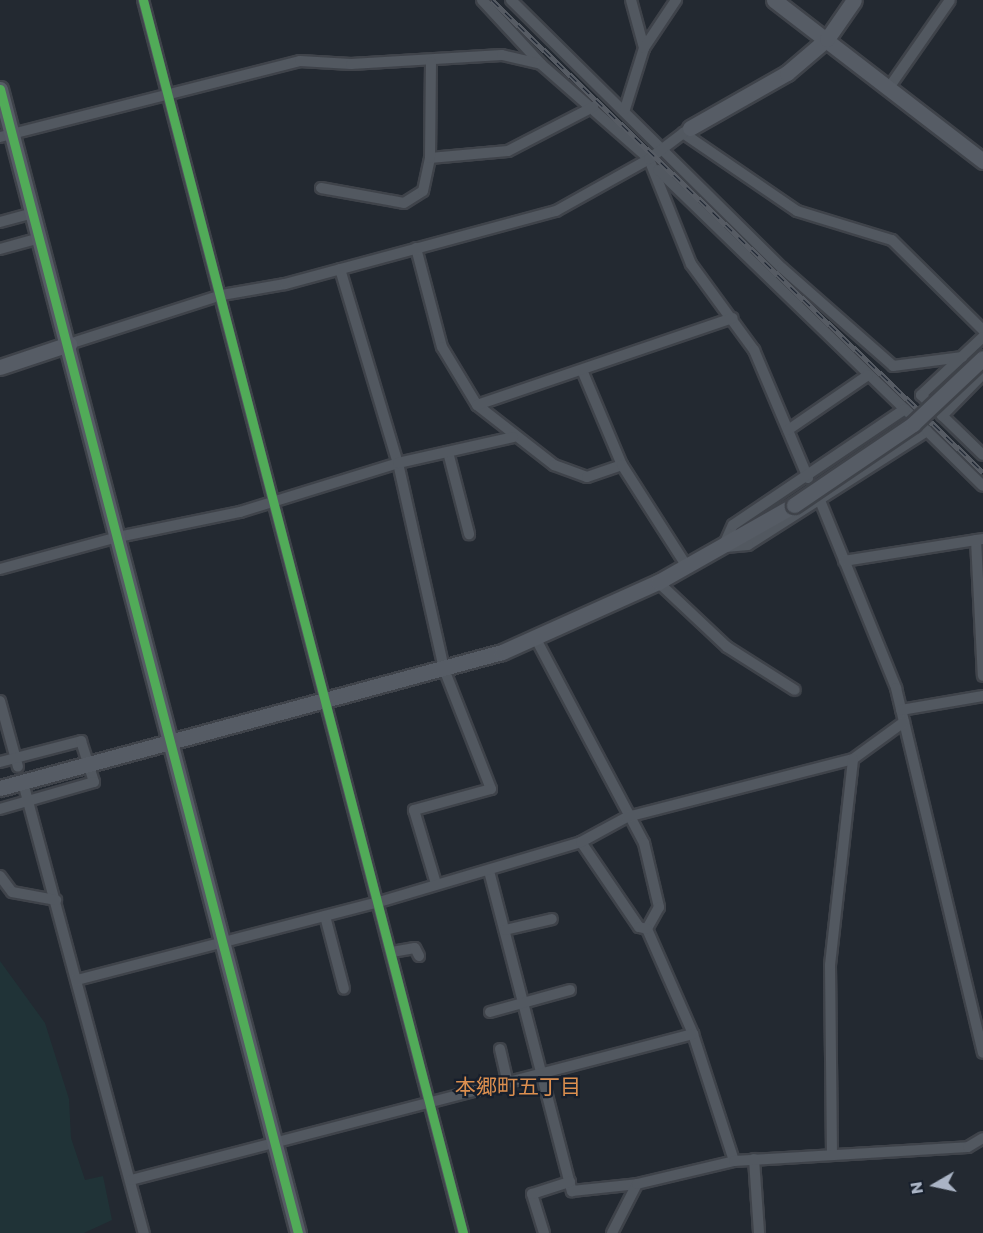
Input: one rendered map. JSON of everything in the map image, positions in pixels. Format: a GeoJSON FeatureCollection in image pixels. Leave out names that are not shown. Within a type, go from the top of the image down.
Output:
{"type":"FeatureCollection","features":[{"type":"Feature","properties":{"kind":"street"},"geometry":{"type":"LineString","coordinates":[[143,0],[166,94],[222,295],[464,1233]]}},
{"type":"Feature","properties":{"kind":"street"},"geometry":{"type":"LineString","coordinates":[[482,0],[541,64],[593,107],[983,486]]}},
{"type":"Feature","properties":{"kind":"street"},"geometry":{"type":"LineString","coordinates":[[511,0],[625,109],[662,150],[893,366],[962,357]]}},
{"type":"Feature","properties":{"kind":"street"},"geometry":{"type":"LineString","coordinates":[[632,0],[644,48]]}},
{"type":"Feature","properties":{"kind":"street"},"geometry":{"type":"LineString","coordinates":[[625,109],[644,48],[675,0]]}},
{"type":"Feature","properties":{"kind":"street"},"geometry":{"type":"LineString","coordinates":[[774,0],[983,161]]}},
{"type":"Feature","properties":{"kind":"street"},"geometry":{"type":"LineString","coordinates":[[0,367],[222,295],[340,269],[556,211],[651,163],[662,150],[686,131],[773,84],[827,39],[854,0]]}},
{"type":"Feature","properties":{"kind":"street"},"geometry":{"type":"LineString","coordinates":[[888,89],[950,0]]}},
{"type":"Feature","properties":{"kind":"street"},"geometry":{"type":"LineString","coordinates":[[6,136],[300,60],[431,62],[502,55],[541,64]]}},
{"type":"Feature","properties":{"kind":"street"},"geometry":{"type":"LineString","coordinates":[[321,188],[404,203],[423,191],[430,158],[431,62]]}},
{"type":"Feature","properties":{"kind":"street"},"geometry":{"type":"LineString","coordinates":[[0,89],[6,136],[33,213],[69,344],[298,1233]]}},
{"type":"Feature","properties":{"kind":"street"},"geometry":{"type":"LineString","coordinates":[[430,158],[508,151],[593,107]]}},
{"type":"Feature","properties":{"kind":"street"},"geometry":{"type":"LineString","coordinates":[[686,131],[797,211],[892,240],[983,330]]}},
{"type":"Feature","properties":{"kind":"street"},"geometry":{"type":"LineString","coordinates":[[651,163],[691,264],[733,318],[754,350],[808,478]]}},
{"type":"Feature","properties":{"kind":"street"},"geometry":{"type":"LineString","coordinates":[[0,222],[33,213]]}},
{"type":"Feature","properties":{"kind":"street"},"geometry":{"type":"LineString","coordinates":[[0,249],[40,238]]}},
{"type":"Feature","properties":{"kind":"street"},"geometry":{"type":"LineString","coordinates":[[416,248],[442,347],[477,405],[513,437],[554,465],[587,477],[622,465]]}},
{"type":"Feature","properties":{"kind":"street"},"geometry":{"type":"LineString","coordinates":[[340,269],[398,463],[444,669],[491,789],[414,810],[436,885]]}},
{"type":"Feature","properties":{"kind":"street"},"geometry":{"type":"LineString","coordinates":[[477,405],[733,318]]}},
{"type":"Feature","properties":{"kind":"street"},"geometry":{"type":"LineString","coordinates":[[983,337],[921,395],[983,455]]}},
{"type":"Feature","properties":{"kind":"street"},"geometry":{"type":"LineString","coordinates":[[0,788],[88,761],[444,669],[536,639],[658,582],[794,505],[914,424],[983,358]]}},
{"type":"Feature","properties":{"kind":"street"},"geometry":{"type":"LineString","coordinates":[[582,370],[622,465],[686,565]]}},
{"type":"Feature","properties":{"kind":"street"},"geometry":{"type":"LineString","coordinates":[[788,430],[868,375]]}},
{"type":"Feature","properties":{"kind":"street"},"geometry":{"type":"LineString","coordinates":[[942,416],[983,375]]}},
{"type":"Feature","properties":{"kind":"street"},"geometry":{"type":"LineString","coordinates":[[723,547],[733,525],[808,478],[905,409]]}},
{"type":"Feature","properties":{"kind":"street"},"geometry":{"type":"LineString","coordinates":[[723,547],[748,545],[821,503],[927,430]]}},
{"type":"Feature","properties":{"kind":"street"},"geometry":{"type":"LineString","coordinates":[[0,569],[118,537],[240,512],[274,498],[398,463],[513,437]]}},
{"type":"Feature","properties":{"kind":"street"},"geometry":{"type":"LineString","coordinates":[[448,452],[469,534]]}},
{"type":"Feature","properties":{"kind":"street"},"geometry":{"type":"LineString","coordinates":[[821,503],[901,710],[983,1053]]}},
{"type":"Feature","properties":{"kind":"street"},"geometry":{"type":"LineString","coordinates":[[844,561],[979,540],[983,676]]}},
{"type":"Feature","properties":{"kind":"street"},"geometry":{"type":"LineString","coordinates":[[658,582],[727,647],[795,690]]}},
{"type":"Feature","properties":{"kind":"street"},"geometry":{"type":"LineString","coordinates":[[536,639],[627,817],[644,843],[657,887],[659,907],[646,929]]}},
{"type":"Feature","properties":{"kind":"street"},"geometry":{"type":"LineString","coordinates":[[901,710],[983,696]]}},
{"type":"Feature","properties":{"kind":"street"},"geometry":{"type":"LineString","coordinates":[[0,701],[17,762]]}},
{"type":"Feature","properties":{"kind":"street"},"geometry":{"type":"LineString","coordinates":[[77,980],[379,902],[489,871],[581,842],[627,817],[853,759],[904,722]]}},
{"type":"Feature","properties":{"kind":"street"},"geometry":{"type":"LineString","coordinates":[[0,762],[17,762],[81,741],[94,782],[0,810]]}},
{"type":"Feature","properties":{"kind":"street"},"geometry":{"type":"LineString","coordinates":[[832,1155],[830,965],[853,759]]}},
{"type":"Feature","properties":{"kind":"street"},"geometry":{"type":"LineString","coordinates":[[25,790],[31,802],[144,1233]]}},
{"type":"Feature","properties":{"kind":"street"},"geometry":{"type":"LineString","coordinates":[[581,842],[639,927],[646,929],[693,1034],[734,1161]]}},
{"type":"Feature","properties":{"kind":"street"},"geometry":{"type":"LineString","coordinates":[[489,871],[545,1074],[572,1191],[637,1184],[734,1161],[968,1147],[983,1138]]}},
{"type":"Feature","properties":{"kind":"street"},"geometry":{"type":"LineString","coordinates":[[0,876],[20,896],[56,900]]}},
{"type":"Feature","properties":{"kind":"street"},"geometry":{"type":"LineString","coordinates":[[325,916],[344,989]]}},
{"type":"Feature","properties":{"kind":"street"},"geometry":{"type":"LineString","coordinates":[[505,930],[552,919]]}},
{"type":"Feature","properties":{"kind":"street"},"geometry":{"type":"LineString","coordinates":[[392,952],[415,948],[418,956]]}},
{"type":"Feature","properties":{"kind":"street"},"geometry":{"type":"LineString","coordinates":[[490,1012],[570,990]]}},
{"type":"Feature","properties":{"kind":"street"},"geometry":{"type":"LineString","coordinates":[[131,1180],[693,1034]]}},
{"type":"Feature","properties":{"kind":"street"},"geometry":{"type":"LineString","coordinates":[[500,1049],[508,1083]]}},
{"type":"Feature","properties":{"kind":"street"},"geometry":{"type":"LineString","coordinates":[[754,1159],[759,1233]]}},
{"type":"Feature","properties":{"kind":"street"},"geometry":{"type":"LineString","coordinates":[[544,1233],[532,1194],[570,1182]]}},
{"type":"Feature","properties":{"kind":"street"},"geometry":{"type":"LineString","coordinates":[[612,1233],[637,1184]]}},
{"type":"Feature","properties":{"kind":"green space"},"geometry":{"type":"Polygon","coordinates":[[[0,961],[45,1023],[69,1099],[71,1138],[85,1180],[103,1176],[112,1220],[84,1233],[0,1233],[0,961]]]}},
{"type":"Feature","properties":{"kind":"railway"},"geometry":{"type":"LineString","coordinates":[[492,0],[983,472]]}},
{"type":"Feature","properties":{"kind":"cycle path"},"geometry":{"type":"LineString","coordinates":[[143,0],[463,1233]]}},
{"type":"Feature","properties":{"kind":"cycle path"},"geometry":{"type":"LineString","coordinates":[[0,89],[298,1233]]}},
{"type":"Feature","properties":{"kind":"district","name":"本郷町五丁目"},"geometry":{"type":"Point","coordinates":[518,1087]}}]}
